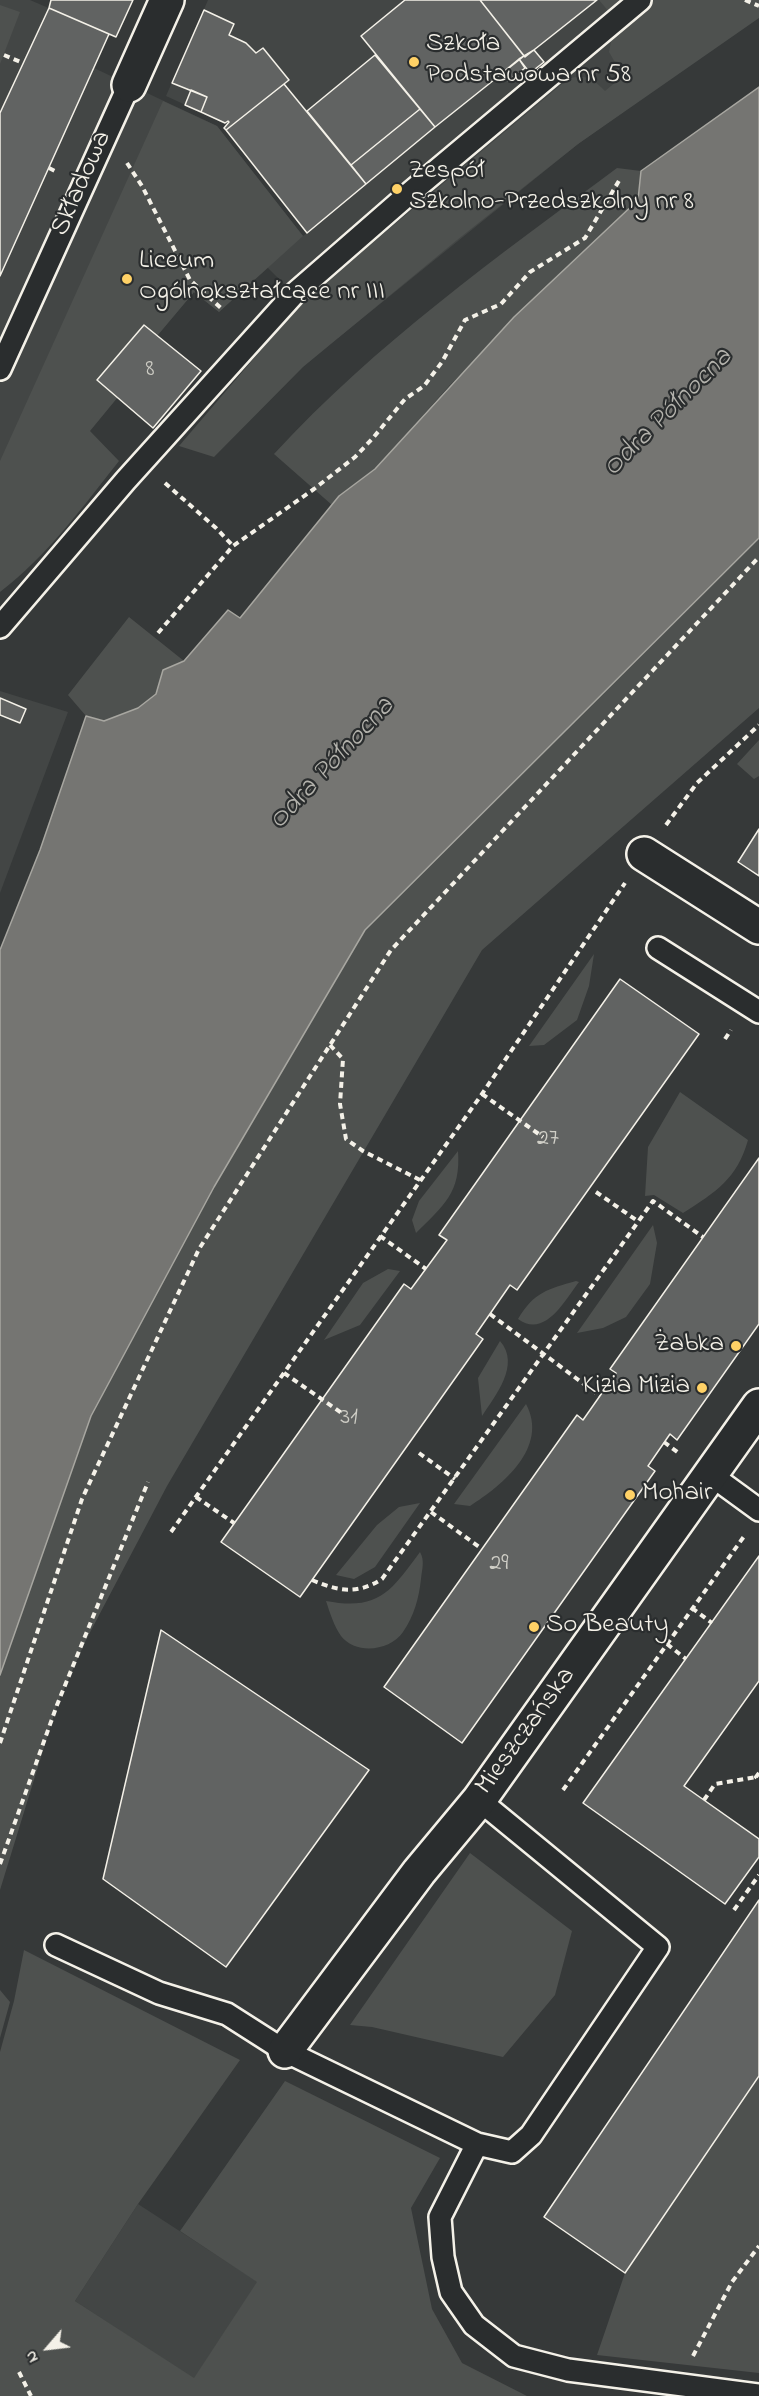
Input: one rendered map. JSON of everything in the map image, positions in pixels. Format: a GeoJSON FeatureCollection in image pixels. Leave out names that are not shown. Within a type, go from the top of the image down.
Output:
{"type":"FeatureCollection","features":[{"type":"Feature","properties":{"kind":"street","name":"Składowa"},"geometry":{"type":"LineString","coordinates":[[129,85],[167,0]]}},
{"type":"Feature","properties":{"kind":"street"},"geometry":{"type":"LineString","coordinates":[[644,854],[759,927]]}},
{"type":"Feature","properties":{"kind":"street","name":"Mieszczańska"},"geometry":{"type":"LineString","coordinates":[[285,2051],[419,1872],[479,1800],[759,1406]]}},
{"type":"Feature","properties":{"kind":"lane"},"geometry":{"type":"LineString","coordinates":[[0,627],[126,480],[294,294],[411,192],[640,0]]}},
{"type":"Feature","properties":{"kind":"lane","name":"Składowa"},"geometry":{"type":"LineString","coordinates":[[0,369],[129,85]]}},
{"type":"Feature","properties":{"kind":"lane"},"geometry":{"type":"LineString","coordinates":[[658,948],[759,1012]]}},
{"type":"Feature","properties":{"kind":"lane"},"geometry":{"type":"LineString","coordinates":[[711,1475],[759,1510]]}},
{"type":"Feature","properties":{"kind":"lane"},"geometry":{"type":"LineString","coordinates":[[56,1945],[159,1993],[227,2014],[285,2051],[477,2144],[512,2152],[531,2135],[658,1947],[479,1800]]}},
{"type":"Feature","properties":{"kind":"lane"},"geometry":{"type":"LineString","coordinates":[[477,2144],[440,2217],[443,2257],[451,2292],[474,2325],[514,2356],[568,2370],[759,2396]]}},
{"type":"Feature","properties":{"kind":"path"},"geometry":{"type":"LineString","coordinates":[[745,0],[759,6]]}},
{"type":"Feature","properties":{"kind":"path"},"geometry":{"type":"LineString","coordinates":[[4,55],[23,63]]}},
{"type":"Feature","properties":{"kind":"path"},"geometry":{"type":"LineString","coordinates":[[100,147],[126,160],[142,186],[190,280],[222,309]]}},
{"type":"Feature","properties":{"kind":"path"},"geometry":{"type":"LineString","coordinates":[[158,633],[233,546],[314,489],[355,457],[374,438],[405,399],[424,386],[442,362],[465,320],[501,304],[530,272],[585,238],[620,179]]}},
{"type":"Feature","properties":{"kind":"path"},"geometry":{"type":"LineString","coordinates":[[157,475],[233,546]]}},
{"type":"Feature","properties":{"kind":"path"},"geometry":{"type":"LineString","coordinates":[[0,1743],[82,1499],[199,1249],[330,1044],[391,950],[759,557]]}},
{"type":"Feature","properties":{"kind":"path"},"geometry":{"type":"LineString","coordinates":[[171,1532],[482,1094],[644,854],[697,783],[759,726]]}},
{"type":"Feature","properties":{"kind":"path"},"geometry":{"type":"LineString","coordinates":[[330,1044],[343,1059],[340,1104],[346,1139],[363,1151],[420,1180]]}},
{"type":"Feature","properties":{"kind":"path"},"geometry":{"type":"LineString","coordinates":[[482,1094],[543,1137]]}},
{"type":"Feature","properties":{"kind":"path"},"geometry":{"type":"LineString","coordinates":[[596,1192],[639,1222]]}},
{"type":"Feature","properties":{"kind":"path"},"geometry":{"type":"LineString","coordinates":[[312,1580],[331,1588],[348,1590],[368,1588],[382,1579],[653,1201],[703,1237]]}},
{"type":"Feature","properties":{"kind":"path"},"geometry":{"type":"LineString","coordinates":[[380,1236],[426,1269]]}},
{"type":"Feature","properties":{"kind":"path"},"geometry":{"type":"LineString","coordinates":[[490,1314],[600,1396]]}},
{"type":"Feature","properties":{"kind":"path"},"geometry":{"type":"LineString","coordinates":[[284,1373],[343,1414]]}},
{"type":"Feature","properties":{"kind":"path"},"geometry":{"type":"LineString","coordinates":[[420,1453],[455,1479]]}},
{"type":"Feature","properties":{"kind":"path"},"geometry":{"type":"LineString","coordinates":[[0,1863],[57,1705],[148,1482]]}},
{"type":"Feature","properties":{"kind":"path"},"geometry":{"type":"LineString","coordinates":[[196,1497],[234,1523]]}},
{"type":"Feature","properties":{"kind":"path"},"geometry":{"type":"LineString","coordinates":[[430,1512],[482,1549]]}},
{"type":"Feature","properties":{"kind":"path"},"geometry":{"type":"LineString","coordinates":[[563,1790],[746,1534]]}},
{"type":"Feature","properties":{"kind":"path"},"geometry":{"type":"LineString","coordinates":[[692,1608],[712,1623]]}},
{"type":"Feature","properties":{"kind":"path"},"geometry":{"type":"LineString","coordinates":[[667,1644],[686,1659]]}},
{"type":"Feature","properties":{"kind":"path"},"geometry":{"type":"LineString","coordinates":[[704,1800],[716,1784],[758,1776]]}},
{"type":"Feature","properties":{"kind":"path"},"geometry":{"type":"LineString","coordinates":[[734,1910],[759,1875]]}},
{"type":"Feature","properties":{"kind":"path"},"geometry":{"type":"LineString","coordinates":[[683,2386],[693,2357],[732,2282],[759,2246]]}},
{"type":"Feature","properties":{"kind":"path"},"geometry":{"type":"LineString","coordinates":[[19,2373],[31,2396]]}},
{"type":"Feature","properties":{"kind":"shaded area"},"geometry":{"type":"Polygon","coordinates":[[[0,0],[30,0],[109,34],[94,68],[217,126],[303,236],[307,233],[224,128],[229,122],[225,123],[166,96],[208,0],[759,0],[715,47],[578,144],[338,338],[267,267],[219,312],[194,292],[157,336],[143,325],[97,380],[0,534],[0,0]]]}},
{"type":"Feature","properties":{"kind":"shaded area"},"geometry":{"type":"Polygon","coordinates":[[[599,0],[759,0],[759,18],[578,144],[457,240],[303,367],[214,457],[179,446],[302,302],[568,79],[588,78],[605,91],[623,76],[609,52],[613,32],[620,25],[599,0]]]}},
{"type":"Feature","properties":{"kind":"shaded area"},"geometry":{"type":"Polygon","coordinates":[[[0,5],[20,12],[0,64],[0,5]]]}},
{"type":"Feature","properties":{"kind":"shaded area"},"geometry":{"type":"Polygon","coordinates":[[[163,101],[217,126],[303,236],[219,312],[194,292],[157,336],[143,325],[98,380],[118,397],[90,431],[119,461],[49,547],[0,592],[0,461],[163,101]]]}},
{"type":"Feature","properties":{"kind":"shaded area"},"geometry":{"type":"Polygon","coordinates":[[[617,168],[641,171],[638,200],[450,385],[375,469],[339,496],[332,505],[274,454],[353,375],[438,303],[617,168]]]}},
{"type":"Feature","properties":{"kind":"shaded area"},"geometry":{"type":"Polygon","coordinates":[[[759,538],[759,708],[482,950],[167,1486],[86,1640],[57,1705],[0,1890],[0,1675],[91,1416],[214,1187],[365,930],[759,538]]]}},
{"type":"Feature","properties":{"kind":"shaded area"},"geometry":{"type":"Polygon","coordinates":[[[129,617],[184,661],[163,670],[156,694],[138,708],[104,721],[86,716],[68,695],[129,617]]]}},
{"type":"Feature","properties":{"kind":"shaded area"},"geometry":{"type":"Polygon","coordinates":[[[0,691],[68,712],[0,893],[0,691]]]}},
{"type":"Feature","properties":{"kind":"shaded area"},"geometry":{"type":"Polygon","coordinates":[[[759,740],[759,776],[754,779],[737,764],[759,740]]]}},
{"type":"Feature","properties":{"kind":"shaded area"},"geometry":{"type":"Polygon","coordinates":[[[594,954],[589,986],[577,1020],[544,1045],[529,1046],[594,954]]]}},
{"type":"Feature","properties":{"kind":"shaded area"},"geometry":{"type":"Polygon","coordinates":[[[680,1092],[748,1140],[738,1165],[724,1183],[683,1213],[654,1195],[645,1196],[648,1147],[680,1092]]]}},
{"type":"Feature","properties":{"kind":"shaded area"},"geometry":{"type":"Polygon","coordinates":[[[458,1151],[457,1178],[449,1197],[416,1233],[412,1220],[419,1201],[458,1151]]]}},
{"type":"Feature","properties":{"kind":"shaded area"},"geometry":{"type":"Polygon","coordinates":[[[653,1225],[657,1243],[650,1284],[626,1317],[603,1328],[577,1333],[653,1225]]]}},
{"type":"Feature","properties":{"kind":"shaded area"},"geometry":{"type":"Polygon","coordinates":[[[388,1269],[400,1271],[360,1325],[324,1340],[363,1283],[388,1269]]]}},
{"type":"Feature","properties":{"kind":"shaded area"},"geometry":{"type":"Polygon","coordinates":[[[576,1281],[579,1282],[561,1307],[545,1321],[528,1324],[518,1319],[530,1303],[542,1293],[576,1281]]]}},
{"type":"Feature","properties":{"kind":"shaded area"},"geometry":{"type":"Polygon","coordinates":[[[500,1341],[506,1350],[507,1370],[499,1390],[482,1416],[478,1378],[500,1341]]]}},
{"type":"Feature","properties":{"kind":"shaded area"},"geometry":{"type":"Polygon","coordinates":[[[526,1404],[532,1420],[532,1435],[519,1463],[496,1487],[470,1506],[454,1504],[526,1404]]]}},
{"type":"Feature","properties":{"kind":"shaded area"},"geometry":{"type":"Polygon","coordinates":[[[420,1503],[375,1567],[354,1579],[336,1575],[377,1525],[399,1507],[420,1503]]]}},
{"type":"Feature","properties":{"kind":"shaded area"},"geometry":{"type":"Polygon","coordinates":[[[420,1552],[423,1565],[419,1593],[413,1613],[403,1632],[382,1647],[364,1648],[347,1642],[336,1628],[326,1601],[359,1603],[382,1595],[401,1578],[420,1552]]]}},
{"type":"Feature","properties":{"kind":"shaded area"},"geometry":{"type":"Polygon","coordinates":[[[470,1853],[572,1931],[555,1995],[503,2057],[372,2027],[350,2025],[470,1853]]]}},
{"type":"Feature","properties":{"kind":"shaded area"},"geometry":{"type":"Polygon","coordinates":[[[24,1950],[240,2060],[138,2204],[75,2301],[194,2378],[257,2282],[180,2231],[285,2081],[440,2158],[411,2208],[432,2309],[462,2363],[527,2396],[0,2396],[0,2052],[14,2001],[24,1950]]]}},
{"type":"Feature","properties":{"kind":"shaded area"},"geometry":{"type":"Polygon","coordinates":[[[0,1990],[10,2002],[0,2038],[0,1990]]]}},
{"type":"Feature","properties":{"kind":"shaded area"},"geometry":{"type":"Polygon","coordinates":[[[759,2076],[759,2373],[597,2355],[625,2273],[759,2076]]]}},
{"type":"Feature","properties":{"kind":"shaded area"},"geometry":{"type":"Polygon","coordinates":[[[138,2204],[258,2282],[194,2379],[75,2301],[138,2204]]]}},
{"type":"Feature","properties":{"kind":"water","name":"Odra Północna"},"geometry":{"type":"Polygon","coordinates":[[[759,87],[759,538],[365,930],[214,1187],[91,1416],[0,1675],[0,950],[40,850],[86,716],[104,721],[138,708],[156,694],[163,670],[184,661],[228,610],[240,618],[339,496],[375,469],[514,317],[638,200],[641,171],[759,87]]]}},
{"type":"Feature","properties":{"kind":"building"},"geometry":{"type":"Polygon","coordinates":[[[51,0],[133,0],[116,37],[49,8],[51,0]]]}},
{"type":"Feature","properties":{"kind":"building"},"geometry":{"type":"Polygon","coordinates":[[[405,0],[480,0],[524,56],[435,127],[361,36],[405,0]]]}},
{"type":"Feature","properties":{"kind":"building"},"geometry":{"type":"Polygon","coordinates":[[[480,0],[597,0],[525,57],[480,0]]]}},
{"type":"Feature","properties":{"kind":"building"},"geometry":{"type":"Polygon","coordinates":[[[49,8],[109,34],[0,276],[0,113],[49,8]]]}},
{"type":"Feature","properties":{"kind":"building"},"geometry":{"type":"Polygon","coordinates":[[[204,10],[234,24],[229,35],[246,43],[256,53],[263,48],[289,80],[226,130],[224,128],[228,121],[225,123],[201,112],[207,97],[172,83],[204,10]]]}},
{"type":"Feature","properties":{"kind":"building"},"geometry":{"type":"Polygon","coordinates":[[[534,50],[544,62],[530,73],[519,59],[534,50]]]}},
{"type":"Feature","properties":{"kind":"building"},"geometry":{"type":"Polygon","coordinates":[[[375,55],[420,109],[351,165],[307,111],[375,55]]]}},
{"type":"Feature","properties":{"kind":"building"},"geometry":{"type":"Polygon","coordinates":[[[519,59],[525,68],[508,81],[502,73],[519,59]]]}},
{"type":"Feature","properties":{"kind":"building"},"geometry":{"type":"Polygon","coordinates":[[[284,84],[366,184],[307,233],[226,130],[284,84]]]}},
{"type":"Feature","properties":{"kind":"building"},"geometry":{"type":"Polygon","coordinates":[[[191,90],[207,97],[201,112],[185,105],[191,90]]]}},
{"type":"Feature","properties":{"kind":"building"},"geometry":{"type":"Polygon","coordinates":[[[420,109],[435,127],[366,184],[351,165],[420,109]]]}},
{"type":"Feature","properties":{"kind":"building"},"geometry":{"type":"Polygon","coordinates":[[[144,325],[201,371],[153,428],[97,380],[144,325]]]}},
{"type":"Feature","properties":{"kind":"building"},"geometry":{"type":"Polygon","coordinates":[[[0,698],[26,709],[20,723],[0,715],[0,698]]]}},
{"type":"Feature","properties":{"kind":"building"},"geometry":{"type":"Polygon","coordinates":[[[759,829],[759,876],[738,862],[759,829]]]}},
{"type":"Feature","properties":{"kind":"building"},"geometry":{"type":"Polygon","coordinates":[[[620,979],[699,1034],[517,1290],[510,1285],[476,1334],[483,1339],[300,1597],[221,1542],[404,1284],[411,1289],[447,1240],[439,1235],[620,979]]]}},
{"type":"Feature","properties":{"kind":"building"},"geometry":{"type":"Polygon","coordinates":[[[759,1158],[759,1324],[677,1440],[670,1434],[648,1466],[655,1471],[462,1743],[384,1687],[577,1415],[583,1420],[616,1373],[610,1369],[759,1158]]]}},
{"type":"Feature","properties":{"kind":"building"},"geometry":{"type":"Polygon","coordinates":[[[759,1556],[759,1681],[684,1786],[759,1839],[759,1857],[725,1904],[583,1803],[759,1556]]]}},
{"type":"Feature","properties":{"kind":"building"},"geometry":{"type":"Polygon","coordinates":[[[161,1630],[369,1770],[226,1967],[103,1879],[161,1630]]]}},
{"type":"Feature","properties":{"kind":"building"},"geometry":{"type":"Polygon","coordinates":[[[759,1900],[759,2076],[625,2273],[544,2217],[759,1900]]]}},
{"type":"Feature","properties":{"kind":"place","name":"Szkoła Podstawowa nr 58"},"geometry":{"type":"Point","coordinates":[414,62]}},
{"type":"Feature","properties":{"kind":"place","name":"Zespół Szkolno-Przedszkolny nr 8"},"geometry":{"type":"Point","coordinates":[397,189]}},
{"type":"Feature","properties":{"kind":"place","name":"Liceum Ogólnokształcące nr III"},"geometry":{"type":"Point","coordinates":[127,279]}},
{"type":"Feature","properties":{"kind":"place","name":"Żabka"},"geometry":{"type":"Point","coordinates":[736,1346]}},
{"type":"Feature","properties":{"kind":"place","name":"Kizia Mizia"},"geometry":{"type":"Point","coordinates":[702,1388]}},
{"type":"Feature","properties":{"kind":"place","name":"Mohair"},"geometry":{"type":"Point","coordinates":[630,1495]}},
{"type":"Feature","properties":{"kind":"place","name":"So Beauty"},"geometry":{"type":"Point","coordinates":[534,1627]}}]}
